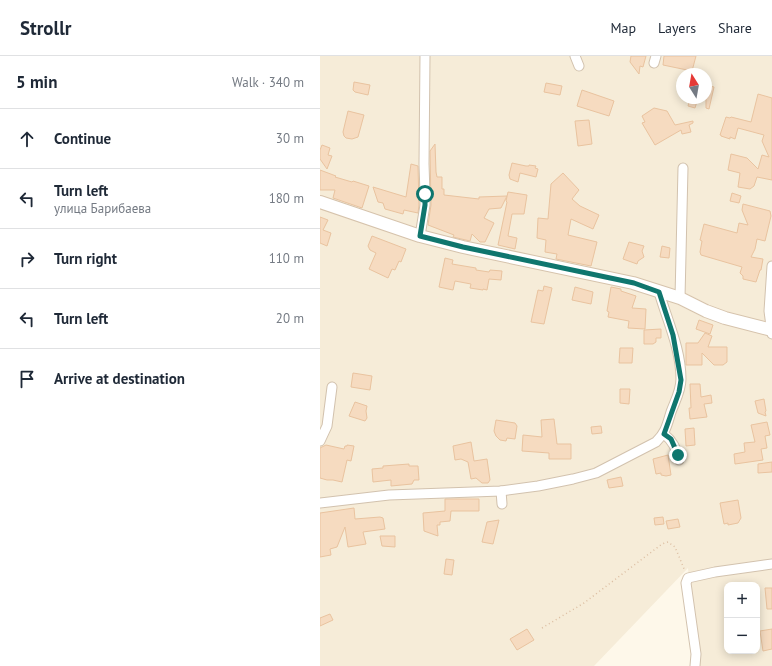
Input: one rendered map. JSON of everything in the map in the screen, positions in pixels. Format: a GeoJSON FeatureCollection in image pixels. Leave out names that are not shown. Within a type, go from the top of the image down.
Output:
{"type":"FeatureCollection","features":[{"type":"Feature","properties":{"kind":"street"},"geometry":{"type":"LineString","coordinates":[[420,236],[425,194],[425,56]]}},
{"type":"Feature","properties":{"kind":"street"},"geometry":{"type":"LineString","coordinates":[[575,56],[579,66]]}},
{"type":"Feature","properties":{"kind":"street"},"geometry":{"type":"LineString","coordinates":[[680,298],[683,168]]}},
{"type":"Feature","properties":{"kind":"street"},"geometry":{"type":"LineString","coordinates":[[320,202],[420,236],[463,247],[634,283],[680,298],[706,311],[725,318],[772,332],[770,290],[772,266]]}},
{"type":"Feature","properties":{"kind":"street"},"geometry":{"type":"LineString","coordinates":[[320,503],[389,495],[501,491],[573,480],[596,473],[656,442],[664,434],[679,392],[681,380],[673,335],[659,292]]}},
{"type":"Feature","properties":{"kind":"street"},"geometry":{"type":"LineString","coordinates":[[320,441],[327,426],[332,387]]}},
{"type":"Feature","properties":{"kind":"street"},"geometry":{"type":"LineString","coordinates":[[664,434],[671,439],[676,447],[679,460]]}},
{"type":"Feature","properties":{"kind":"street"},"geometry":{"type":"LineString","coordinates":[[501,491],[502,504]]}},
{"type":"Feature","properties":{"kind":"street"},"geometry":{"type":"LineString","coordinates":[[695,666],[696,654],[686,583],[688,578],[715,572],[772,564]]}},
{"type":"Feature","properties":{"kind":"path"},"geometry":{"type":"LineString","coordinates":[[542,628],[584,603],[662,544],[668,542],[676,547],[688,578]]}},
{"type":"Feature","properties":{"kind":"shaded area"},"geometry":{"type":"Polygon","coordinates":[[[320,56],[772,56],[772,666],[696,666],[688,568],[594,666],[320,666],[320,56]]]}},
{"type":"Feature","properties":{"kind":"building"},"geometry":{"type":"Polygon","coordinates":[[[631,56],[646,56],[643,67],[640,66],[639,74],[630,62],[631,56]]]}},
{"type":"Feature","properties":{"kind":"building"},"geometry":{"type":"Polygon","coordinates":[[[664,56],[696,56],[693,68],[678,68],[663,65],[664,56]]]}},
{"type":"Feature","properties":{"kind":"building"},"geometry":{"type":"Polygon","coordinates":[[[354,82],[370,85],[368,95],[355,92],[353,90],[354,82]]]}},
{"type":"Feature","properties":{"kind":"building"},"geometry":{"type":"Polygon","coordinates":[[[546,83],[562,86],[560,95],[544,92],[546,83]]]}},
{"type":"Feature","properties":{"kind":"building"},"geometry":{"type":"Polygon","coordinates":[[[582,90],[614,101],[609,116],[577,106],[582,90]]]}},
{"type":"Feature","properties":{"kind":"building"},"geometry":{"type":"Polygon","coordinates":[[[758,94],[772,98],[772,180],[757,177],[754,186],[750,189],[738,187],[740,173],[728,170],[731,154],[747,158],[758,169],[762,155],[769,157],[762,141],[764,135],[738,128],[735,139],[730,137],[730,139],[720,135],[726,117],[751,122],[758,94]]]}},
{"type":"Feature","properties":{"kind":"building"},"geometry":{"type":"Polygon","coordinates":[[[688,104],[696,104],[695,108],[688,106],[688,104]]]}},
{"type":"Feature","properties":{"kind":"building"},"geometry":{"type":"Polygon","coordinates":[[[706,104],[710,104],[709,109],[706,108],[706,104]]]}},
{"type":"Feature","properties":{"kind":"building"},"geometry":{"type":"Polygon","coordinates":[[[654,108],[667,111],[675,125],[693,121],[693,123],[689,125],[691,132],[682,134],[681,130],[655,145],[642,123],[645,122],[642,116],[654,108]]]}},
{"type":"Feature","properties":{"kind":"building"},"geometry":{"type":"Polygon","coordinates":[[[348,111],[364,115],[358,137],[352,139],[346,138],[343,132],[348,111]]]}},
{"type":"Feature","properties":{"kind":"building"},"geometry":{"type":"Polygon","coordinates":[[[589,120],[592,144],[578,146],[575,121],[589,120]]]}},
{"type":"Feature","properties":{"kind":"building"},"geometry":{"type":"Polygon","coordinates":[[[435,144],[436,172],[437,177],[442,177],[442,189],[444,189],[444,195],[479,199],[479,197],[507,196],[501,208],[489,209],[484,218],[494,223],[485,242],[480,242],[472,234],[470,241],[453,237],[454,235],[428,225],[431,205],[430,151],[435,144]]]}},
{"type":"Feature","properties":{"kind":"building"},"geometry":{"type":"Polygon","coordinates":[[[322,145],[330,148],[328,155],[332,156],[327,169],[320,159],[320,150],[322,145]]]}},
{"type":"Feature","properties":{"kind":"building"},"geometry":{"type":"Polygon","coordinates":[[[512,163],[526,166],[536,166],[535,168],[538,169],[536,177],[520,173],[518,182],[510,179],[509,175],[512,163]]]}},
{"type":"Feature","properties":{"kind":"building"},"geometry":{"type":"Polygon","coordinates":[[[411,164],[418,166],[418,213],[404,210],[403,214],[385,209],[383,203],[378,202],[373,187],[406,197],[411,164]]]}},
{"type":"Feature","properties":{"kind":"building"},"geometry":{"type":"Polygon","coordinates":[[[320,170],[336,176],[335,177],[369,186],[362,208],[333,198],[335,190],[320,190],[320,170]]]}},
{"type":"Feature","properties":{"kind":"building"},"geometry":{"type":"Polygon","coordinates":[[[563,173],[579,190],[572,199],[580,206],[599,215],[593,229],[571,219],[568,235],[597,242],[591,266],[556,259],[557,254],[545,252],[546,240],[537,238],[538,218],[548,219],[551,184],[563,173]]]}},
{"type":"Feature","properties":{"kind":"building"},"geometry":{"type":"Polygon","coordinates":[[[508,192],[527,195],[524,214],[512,214],[508,236],[517,238],[515,249],[498,245],[508,192]]]}},
{"type":"Feature","properties":{"kind":"building"},"geometry":{"type":"Polygon","coordinates":[[[732,193],[741,196],[739,203],[730,201],[732,193]]]}},
{"type":"Feature","properties":{"kind":"building"},"geometry":{"type":"Polygon","coordinates":[[[743,204],[770,211],[771,216],[765,241],[757,239],[755,249],[751,257],[763,259],[761,270],[756,282],[743,279],[743,276],[740,273],[742,267],[701,255],[700,252],[702,241],[700,240],[704,224],[737,233],[739,223],[748,225],[742,210],[743,204]]]}},
{"type":"Feature","properties":{"kind":"building"},"geometry":{"type":"Polygon","coordinates":[[[320,217],[328,220],[323,230],[331,233],[327,246],[320,243],[320,217]]]}},
{"type":"Feature","properties":{"kind":"building"},"geometry":{"type":"Polygon","coordinates":[[[372,236],[406,249],[401,262],[399,261],[395,270],[392,269],[388,278],[369,269],[376,253],[370,250],[368,246],[372,236]]]}},
{"type":"Feature","properties":{"kind":"building"},"geometry":{"type":"Polygon","coordinates":[[[629,242],[644,246],[642,251],[644,257],[638,261],[637,264],[623,259],[629,242]]]}},
{"type":"Feature","properties":{"kind":"building"},"geometry":{"type":"Polygon","coordinates":[[[662,246],[670,248],[669,258],[660,257],[662,246]]]}},
{"type":"Feature","properties":{"kind":"building"},"geometry":{"type":"Polygon","coordinates":[[[445,258],[453,260],[452,264],[476,268],[476,270],[489,272],[490,270],[502,271],[501,280],[489,279],[487,290],[470,288],[471,284],[455,281],[453,290],[439,287],[445,258]]]}},
{"type":"Feature","properties":{"kind":"building"},"geometry":{"type":"Polygon","coordinates":[[[544,286],[552,288],[544,324],[531,322],[538,290],[543,291],[544,286]]]}},
{"type":"Feature","properties":{"kind":"building"},"geometry":{"type":"Polygon","coordinates":[[[575,287],[593,292],[591,304],[572,300],[575,287]]]}},
{"type":"Feature","properties":{"kind":"building"},"geometry":{"type":"Polygon","coordinates":[[[611,287],[621,289],[621,291],[636,296],[632,308],[646,309],[645,329],[628,328],[629,321],[608,317],[609,312],[607,311],[611,287]]]}},
{"type":"Feature","properties":{"kind":"building"},"geometry":{"type":"Polygon","coordinates":[[[699,320],[713,325],[710,334],[696,329],[699,320]]]}},
{"type":"Feature","properties":{"kind":"building"},"geometry":{"type":"Polygon","coordinates":[[[661,329],[661,338],[656,338],[656,342],[653,344],[644,344],[644,330],[661,329]]]}},
{"type":"Feature","properties":{"kind":"building"},"geometry":{"type":"Polygon","coordinates":[[[705,333],[712,336],[708,347],[727,347],[727,362],[723,365],[714,365],[702,353],[702,365],[686,365],[686,343],[698,343],[705,333]]]}},
{"type":"Feature","properties":{"kind":"building"},"geometry":{"type":"Polygon","coordinates":[[[620,348],[633,348],[632,363],[619,363],[620,348]]]}},
{"type":"Feature","properties":{"kind":"building"},"geometry":{"type":"Polygon","coordinates":[[[353,373],[372,376],[370,390],[351,387],[353,373]]]}},
{"type":"Feature","properties":{"kind":"building"},"geometry":{"type":"Polygon","coordinates":[[[690,384],[700,384],[701,397],[711,395],[712,403],[704,404],[707,417],[690,419],[690,384]]]}},
{"type":"Feature","properties":{"kind":"building"},"geometry":{"type":"Polygon","coordinates":[[[620,389],[630,389],[629,404],[620,403],[620,389]]]}},
{"type":"Feature","properties":{"kind":"building"},"geometry":{"type":"Polygon","coordinates":[[[764,399],[766,416],[758,413],[755,401],[764,399]]]}},
{"type":"Feature","properties":{"kind":"building"},"geometry":{"type":"Polygon","coordinates":[[[355,402],[367,406],[367,418],[365,421],[349,416],[355,402]]]}},
{"type":"Feature","properties":{"kind":"building"},"geometry":{"type":"Polygon","coordinates":[[[554,419],[557,444],[571,444],[571,459],[549,459],[549,453],[522,451],[523,435],[542,437],[541,420],[554,419]]]}},
{"type":"Feature","properties":{"kind":"building"},"geometry":{"type":"Polygon","coordinates":[[[496,420],[515,423],[517,426],[515,439],[507,438],[506,441],[500,440],[496,436],[494,431],[496,420]]]}},
{"type":"Feature","properties":{"kind":"building"},"geometry":{"type":"Polygon","coordinates":[[[767,422],[770,435],[765,436],[767,448],[761,449],[763,460],[735,464],[734,454],[745,452],[744,443],[755,442],[751,425],[767,422]]]}},
{"type":"Feature","properties":{"kind":"building"},"geometry":{"type":"Polygon","coordinates":[[[601,426],[602,433],[592,434],[591,427],[601,426]]]}},
{"type":"Feature","properties":{"kind":"building"},"geometry":{"type":"Polygon","coordinates":[[[694,428],[695,445],[686,446],[685,429],[694,428]]]}},
{"type":"Feature","properties":{"kind":"building"},"geometry":{"type":"Polygon","coordinates":[[[471,442],[474,461],[487,459],[490,480],[488,483],[482,483],[476,478],[471,479],[468,462],[461,459],[455,460],[453,446],[471,442]]]}},
{"type":"Feature","properties":{"kind":"building"},"geometry":{"type":"Polygon","coordinates":[[[326,445],[344,449],[347,445],[354,446],[351,461],[347,460],[342,482],[320,478],[320,448],[326,445]]]}},
{"type":"Feature","properties":{"kind":"building"},"geometry":{"type":"Polygon","coordinates":[[[668,455],[671,475],[661,475],[661,473],[656,474],[653,459],[668,455]]]}},
{"type":"Feature","properties":{"kind":"building"},"geometry":{"type":"Polygon","coordinates":[[[772,462],[772,472],[758,473],[758,464],[772,462]]]}},
{"type":"Feature","properties":{"kind":"building"},"geometry":{"type":"Polygon","coordinates":[[[409,464],[409,466],[418,466],[419,480],[414,480],[412,484],[391,486],[391,480],[373,482],[372,469],[383,468],[383,466],[409,464]]]}},
{"type":"Feature","properties":{"kind":"building"},"geometry":{"type":"Polygon","coordinates":[[[621,477],[623,486],[609,488],[607,480],[621,477]]]}},
{"type":"Feature","properties":{"kind":"building"},"geometry":{"type":"Polygon","coordinates":[[[445,499],[479,499],[479,511],[451,511],[450,521],[440,522],[440,525],[437,525],[438,536],[424,531],[423,513],[445,511],[445,499]]]}},
{"type":"Feature","properties":{"kind":"building"},"geometry":{"type":"Polygon","coordinates":[[[738,500],[741,518],[738,523],[728,525],[728,523],[724,524],[720,503],[738,500]]]}},
{"type":"Feature","properties":{"kind":"building"},"geometry":{"type":"Polygon","coordinates":[[[354,508],[355,519],[383,518],[385,529],[363,532],[366,544],[348,547],[345,527],[337,547],[330,549],[331,555],[320,557],[320,513],[354,508]]]}},
{"type":"Feature","properties":{"kind":"building"},"geometry":{"type":"Polygon","coordinates":[[[663,517],[664,524],[655,525],[654,518],[663,517]]]}},
{"type":"Feature","properties":{"kind":"building"},"geometry":{"type":"Polygon","coordinates":[[[678,519],[680,527],[668,529],[666,521],[678,519]]]}},
{"type":"Feature","properties":{"kind":"building"},"geometry":{"type":"Polygon","coordinates":[[[499,520],[493,544],[482,542],[487,522],[499,520]]]}},
{"type":"Feature","properties":{"kind":"building"},"geometry":{"type":"Polygon","coordinates":[[[380,536],[395,536],[395,547],[382,546],[380,536]]]}},
{"type":"Feature","properties":{"kind":"building"},"geometry":{"type":"Polygon","coordinates":[[[446,559],[454,560],[452,575],[444,574],[446,559]]]}},
{"type":"Feature","properties":{"kind":"building"},"geometry":{"type":"Polygon","coordinates":[[[765,588],[772,588],[772,609],[767,609],[765,588]]]}},
{"type":"Feature","properties":{"kind":"building"},"geometry":{"type":"Polygon","coordinates":[[[330,614],[333,620],[320,626],[320,618],[330,614]]]}},
{"type":"Feature","properties":{"kind":"building"},"geometry":{"type":"Polygon","coordinates":[[[527,629],[534,640],[517,650],[510,639],[527,629]]]}},
{"type":"Feature","properties":{"kind":"building"},"geometry":{"type":"Polygon","coordinates":[[[772,629],[772,649],[763,651],[760,631],[772,629]]]}},
{"type":"Feature","properties":{"kind":"route"},"geometry":{"type":"LineString","coordinates":[[425,194],[425,205],[420,236],[552,267],[634,283],[659,292],[673,335],[681,380],[679,392],[664,434],[671,439],[676,447],[678,455]]}}]}
